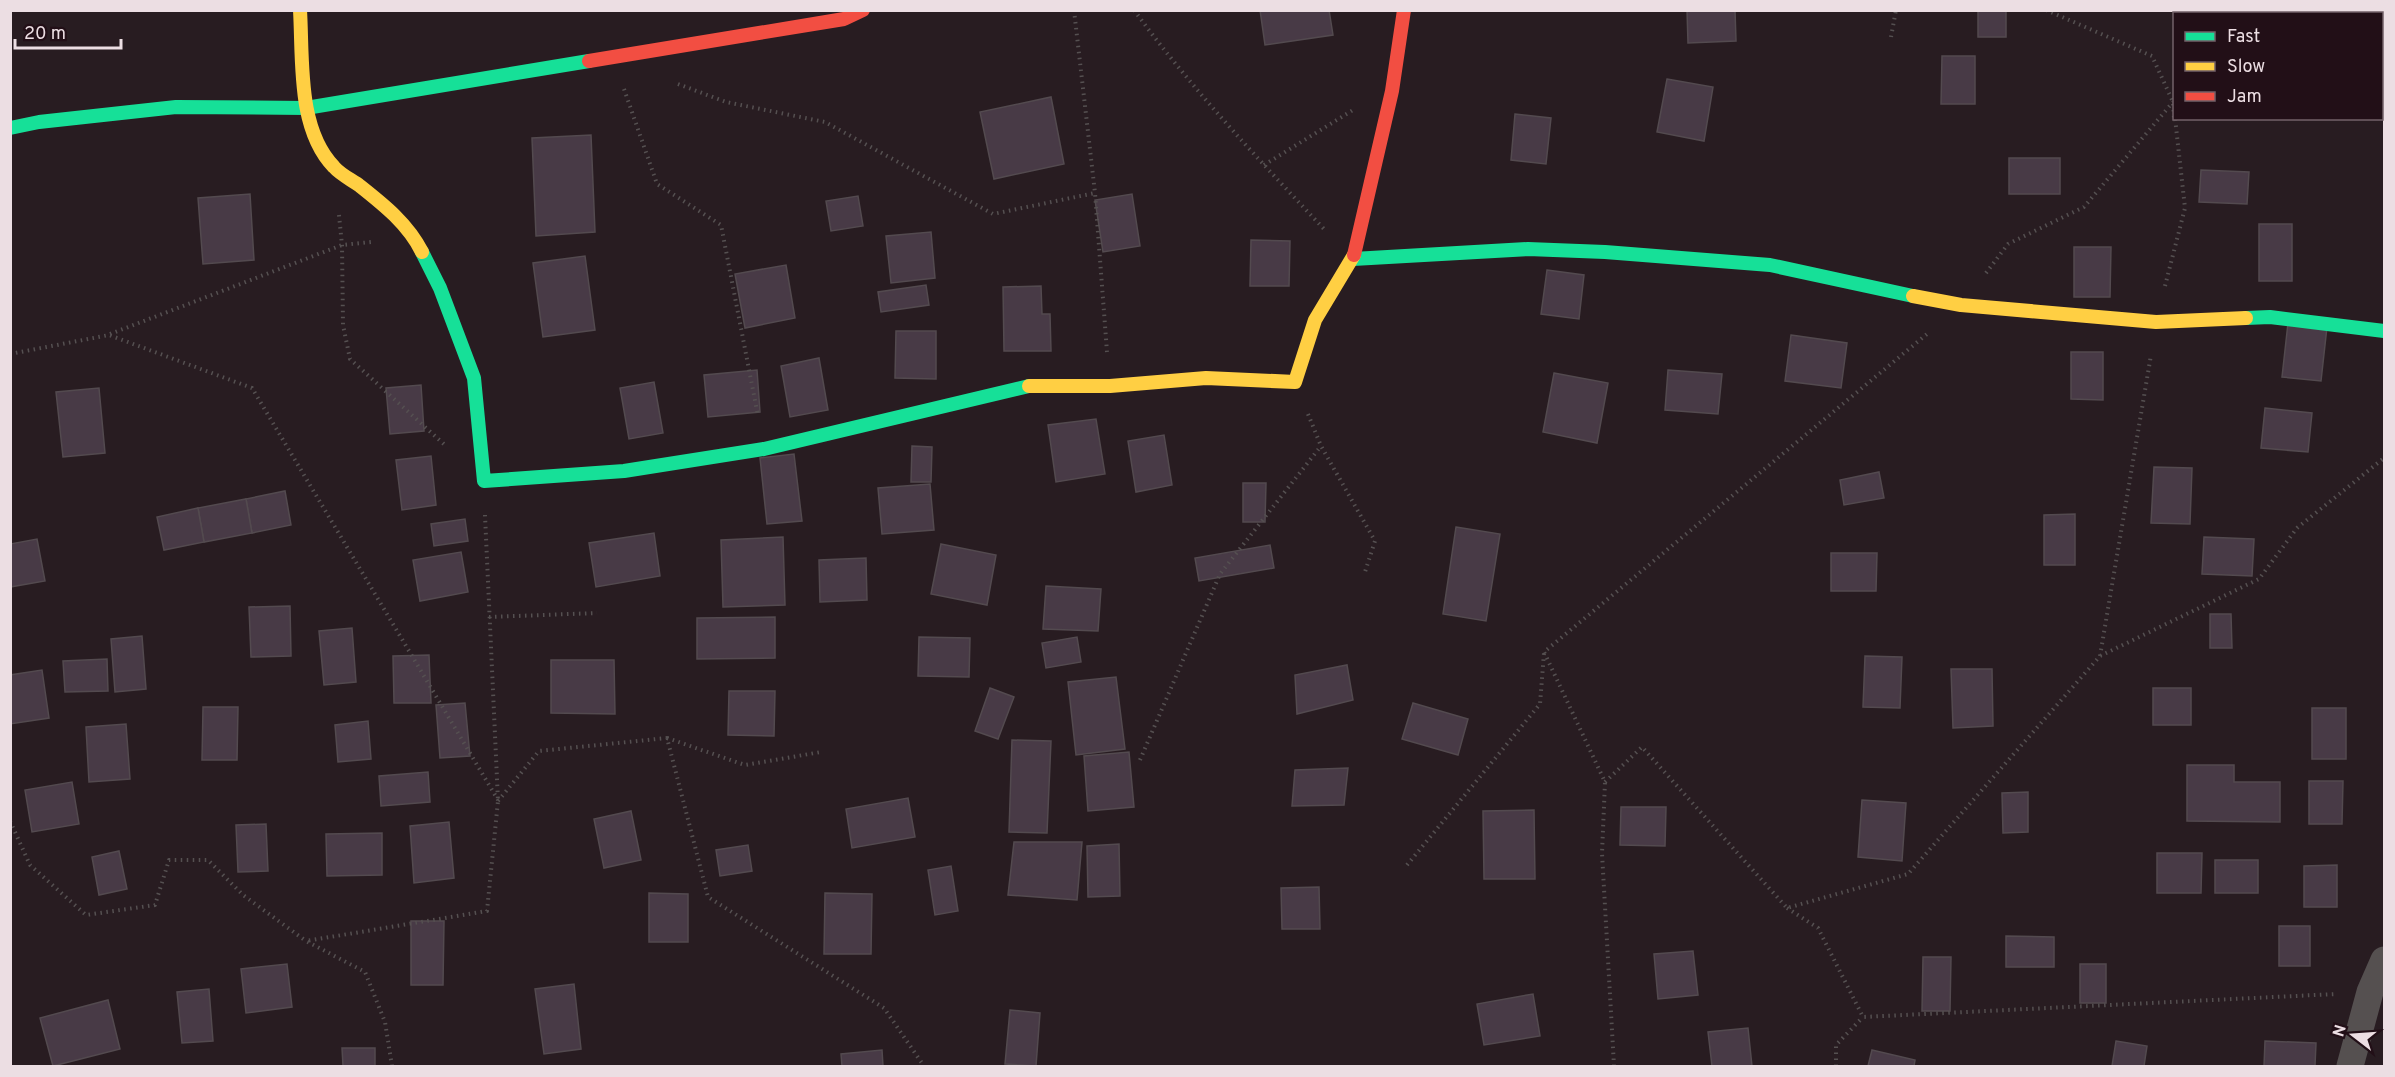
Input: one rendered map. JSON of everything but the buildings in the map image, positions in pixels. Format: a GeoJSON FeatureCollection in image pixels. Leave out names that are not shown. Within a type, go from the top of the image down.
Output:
{"type":"FeatureCollection","features":[{"type":"Feature","properties":{"kind":"street"},"geometry":{"type":"LineString","coordinates":[[300,10],[306,108],[314,137],[334,167],[383,204],[414,236],[440,288],[474,378],[484,482],[624,471],[764,450],[1031,386],[1110,386],[1206,378],[1295,382],[1315,320],[1353,259],[1392,91],[1404,10]]}},
{"type":"Feature","properties":{"kind":"street"},"geometry":{"type":"LineString","coordinates":[[10,128],[39,122],[176,107],[306,108],[614,59],[844,19],[863,10]]}},
{"type":"Feature","properties":{"kind":"street"},"geometry":{"type":"LineString","coordinates":[[1353,259],[1528,249],[1605,252],[1770,265],[1872,289],[1961,305],[2156,322],[2270,317],[2385,331]]}},
{"type":"Feature","properties":{"kind":"street"},"geometry":{"type":"LineString","coordinates":[[2350,1066],[2370,992],[2385,960]]}},
{"type":"Feature","properties":{"kind":"path"},"geometry":{"type":"LineString","coordinates":[[1074,10],[1095,193],[1110,386]]}},
{"type":"Feature","properties":{"kind":"path"},"geometry":{"type":"LineString","coordinates":[[1134,10],[1157,42],[1264,165],[1353,259]]}},
{"type":"Feature","properties":{"kind":"path"},"geometry":{"type":"LineString","coordinates":[[1891,37],[1896,10]]}},
{"type":"Feature","properties":{"kind":"path"},"geometry":{"type":"LineString","coordinates":[[1407,865],[1540,704],[1544,652],[1961,305],[2008,244],[2084,207],[2173,102],[2152,56],[2046,10]]}},
{"type":"Feature","properties":{"kind":"path"},"geometry":{"type":"LineString","coordinates":[[614,59],[657,184],[721,225],[764,450]]}},
{"type":"Feature","properties":{"kind":"path"},"geometry":{"type":"LineString","coordinates":[[675,83],[726,102],[825,122],[993,214],[1095,193]]}},
{"type":"Feature","properties":{"kind":"path"},"geometry":{"type":"LineString","coordinates":[[1264,165],[1347,113],[1392,91]]}},
{"type":"Feature","properties":{"kind":"path"},"geometry":{"type":"LineString","coordinates":[[2100,656],[2156,322],[2185,208],[2175,120]]}},
{"type":"Feature","properties":{"kind":"path"},"geometry":{"type":"LineString","coordinates":[[306,941],[487,910],[498,801],[484,482],[350,359],[343,325],[342,245],[334,167]]}},
{"type":"Feature","properties":{"kind":"path"},"geometry":{"type":"LineString","coordinates":[[10,354],[110,335],[342,245],[414,236]]}},
{"type":"Feature","properties":{"kind":"path"},"geometry":{"type":"LineString","coordinates":[[110,335],[252,388],[498,801]]}},
{"type":"Feature","properties":{"kind":"path"},"geometry":{"type":"LineString","coordinates":[[1140,760],[1220,574],[1321,446],[1375,541],[1365,572]]}},
{"type":"Feature","properties":{"kind":"path"},"geometry":{"type":"LineString","coordinates":[[1786,908],[1908,874],[2100,656],[2259,579],[2297,528],[2385,458]]}},
{"type":"Feature","properties":{"kind":"path"},"geometry":{"type":"LineString","coordinates":[[489,617],[597,613]]}},
{"type":"Feature","properties":{"kind":"path"},"geometry":{"type":"LineString","coordinates":[[1544,652],[1605,782],[1602,853],[1614,1066]]}},
{"type":"Feature","properties":{"kind":"path"},"geometry":{"type":"LineString","coordinates":[[498,801],[539,751],[667,738],[745,765],[821,752]]}},
{"type":"Feature","properties":{"kind":"path"},"geometry":{"type":"LineString","coordinates":[[667,738],[708,897],[884,1008],[924,1066]]}},
{"type":"Feature","properties":{"kind":"path"},"geometry":{"type":"LineString","coordinates":[[1605,782],[1642,747],[1786,908],[1818,928],[1863,1017]]}},
{"type":"Feature","properties":{"kind":"path"},"geometry":{"type":"LineString","coordinates":[[10,821],[30,865],[86,915],[154,904],[169,860],[208,860],[243,896],[306,941],[365,972],[385,1022],[392,1066]]}},
{"type":"Feature","properties":{"kind":"path"},"geometry":{"type":"LineString","coordinates":[[1836,1066],[1836,1045],[1863,1017],[2370,992]]}},
{"type":"Feature","properties":{"kind":"traffic: fast"},"geometry":{"type":"LineString","coordinates":[[10,128],[39,122],[176,107],[306,108],[589,61]]}},
{"type":"Feature","properties":{"kind":"traffic: fast"},"geometry":{"type":"LineString","coordinates":[[1353,259],[1528,249],[1605,252],[1770,265],[1913,296]]}},
{"type":"Feature","properties":{"kind":"traffic: fast"},"geometry":{"type":"LineString","coordinates":[[422,252],[440,288],[474,378],[484,481],[624,471],[764,449],[1029,386]]}},
{"type":"Feature","properties":{"kind":"traffic: fast"},"geometry":{"type":"LineString","coordinates":[[2246,318],[2270,317],[2384,331]]}},
{"type":"Feature","properties":{"kind":"traffic: slow"},"geometry":{"type":"LineString","coordinates":[[300,10],[304,93],[308,114],[322,151],[337,170],[378,200],[395,216],[410,233],[422,252]]}},
{"type":"Feature","properties":{"kind":"traffic: slow"},"geometry":{"type":"LineString","coordinates":[[1029,386],[1110,386],[1206,378],[1295,382],[1315,320],[1354,255]]}},
{"type":"Feature","properties":{"kind":"traffic: slow"},"geometry":{"type":"LineString","coordinates":[[1913,296],[1961,305],[2156,322],[2246,318]]}},
{"type":"Feature","properties":{"kind":"traffic: jam"},"geometry":{"type":"LineString","coordinates":[[589,61],[844,19],[863,10]]}},
{"type":"Feature","properties":{"kind":"traffic: jam"},"geometry":{"type":"LineString","coordinates":[[1354,255],[1392,91],[1404,10]]}}]}
